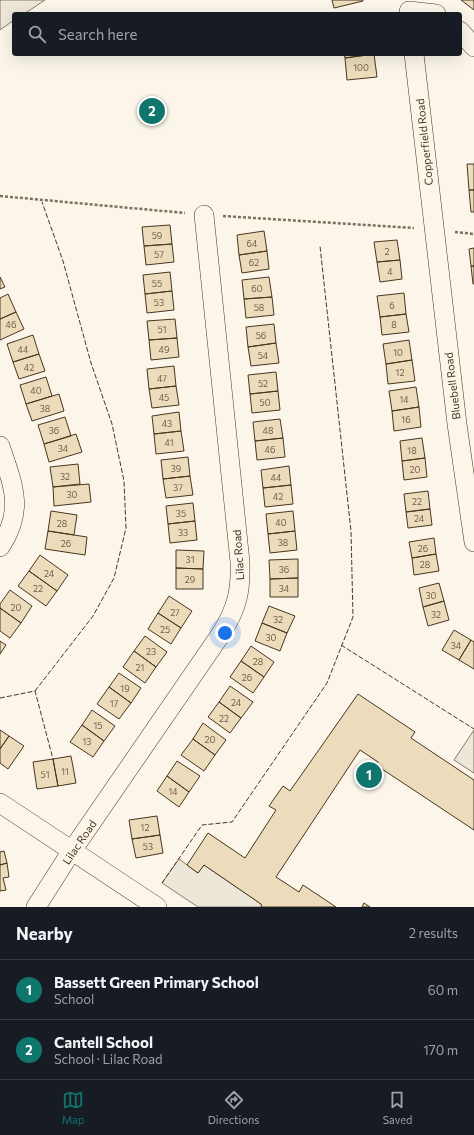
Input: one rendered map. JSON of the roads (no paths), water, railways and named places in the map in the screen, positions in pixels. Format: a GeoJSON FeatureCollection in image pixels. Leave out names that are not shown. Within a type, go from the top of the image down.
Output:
{"type":"FeatureCollection","features":[{"type":"Feature","properties":{"kind":"street"},"geometry":{"type":"LineString","coordinates":[[409,8],[427,12]]}},
{"type":"Feature","properties":{"kind":"street"},"geometry":{"type":"LineString","coordinates":[[462,33],[474,47]]}},
{"type":"Feature","properties":{"kind":"street","name":"Copperfield Road"},"geometry":{"type":"LineString","coordinates":[[414,56],[433,229]]}},
{"type":"Feature","properties":{"kind":"street","name":"Lilac Road"},"geometry":{"type":"LineString","coordinates":[[36,907],[221,634],[238,600],[241,583],[240,562],[204,215]]}},
{"type":"Feature","properties":{"kind":"street","name":"Bluebell Road"},"geometry":{"type":"LineString","coordinates":[[433,229],[457,424],[474,542]]}},
{"type":"Feature","properties":{"kind":"street"},"geometry":{"type":"LineString","coordinates":[[0,446],[14,490],[16,508],[13,521],[0,547]]}},
{"type":"Feature","properties":{"kind":"street"},"geometry":{"type":"LineString","coordinates":[[0,803],[157,907]]}},
{"type":"Feature","properties":{"kind":"place","name":"Cantell School"},"geometry":{"type":"Point","coordinates":[152,111]}},
{"type":"Feature","properties":{"kind":"place","name":"Bassett Green Primary School"},"geometry":{"type":"Point","coordinates":[369,775]}}]}
